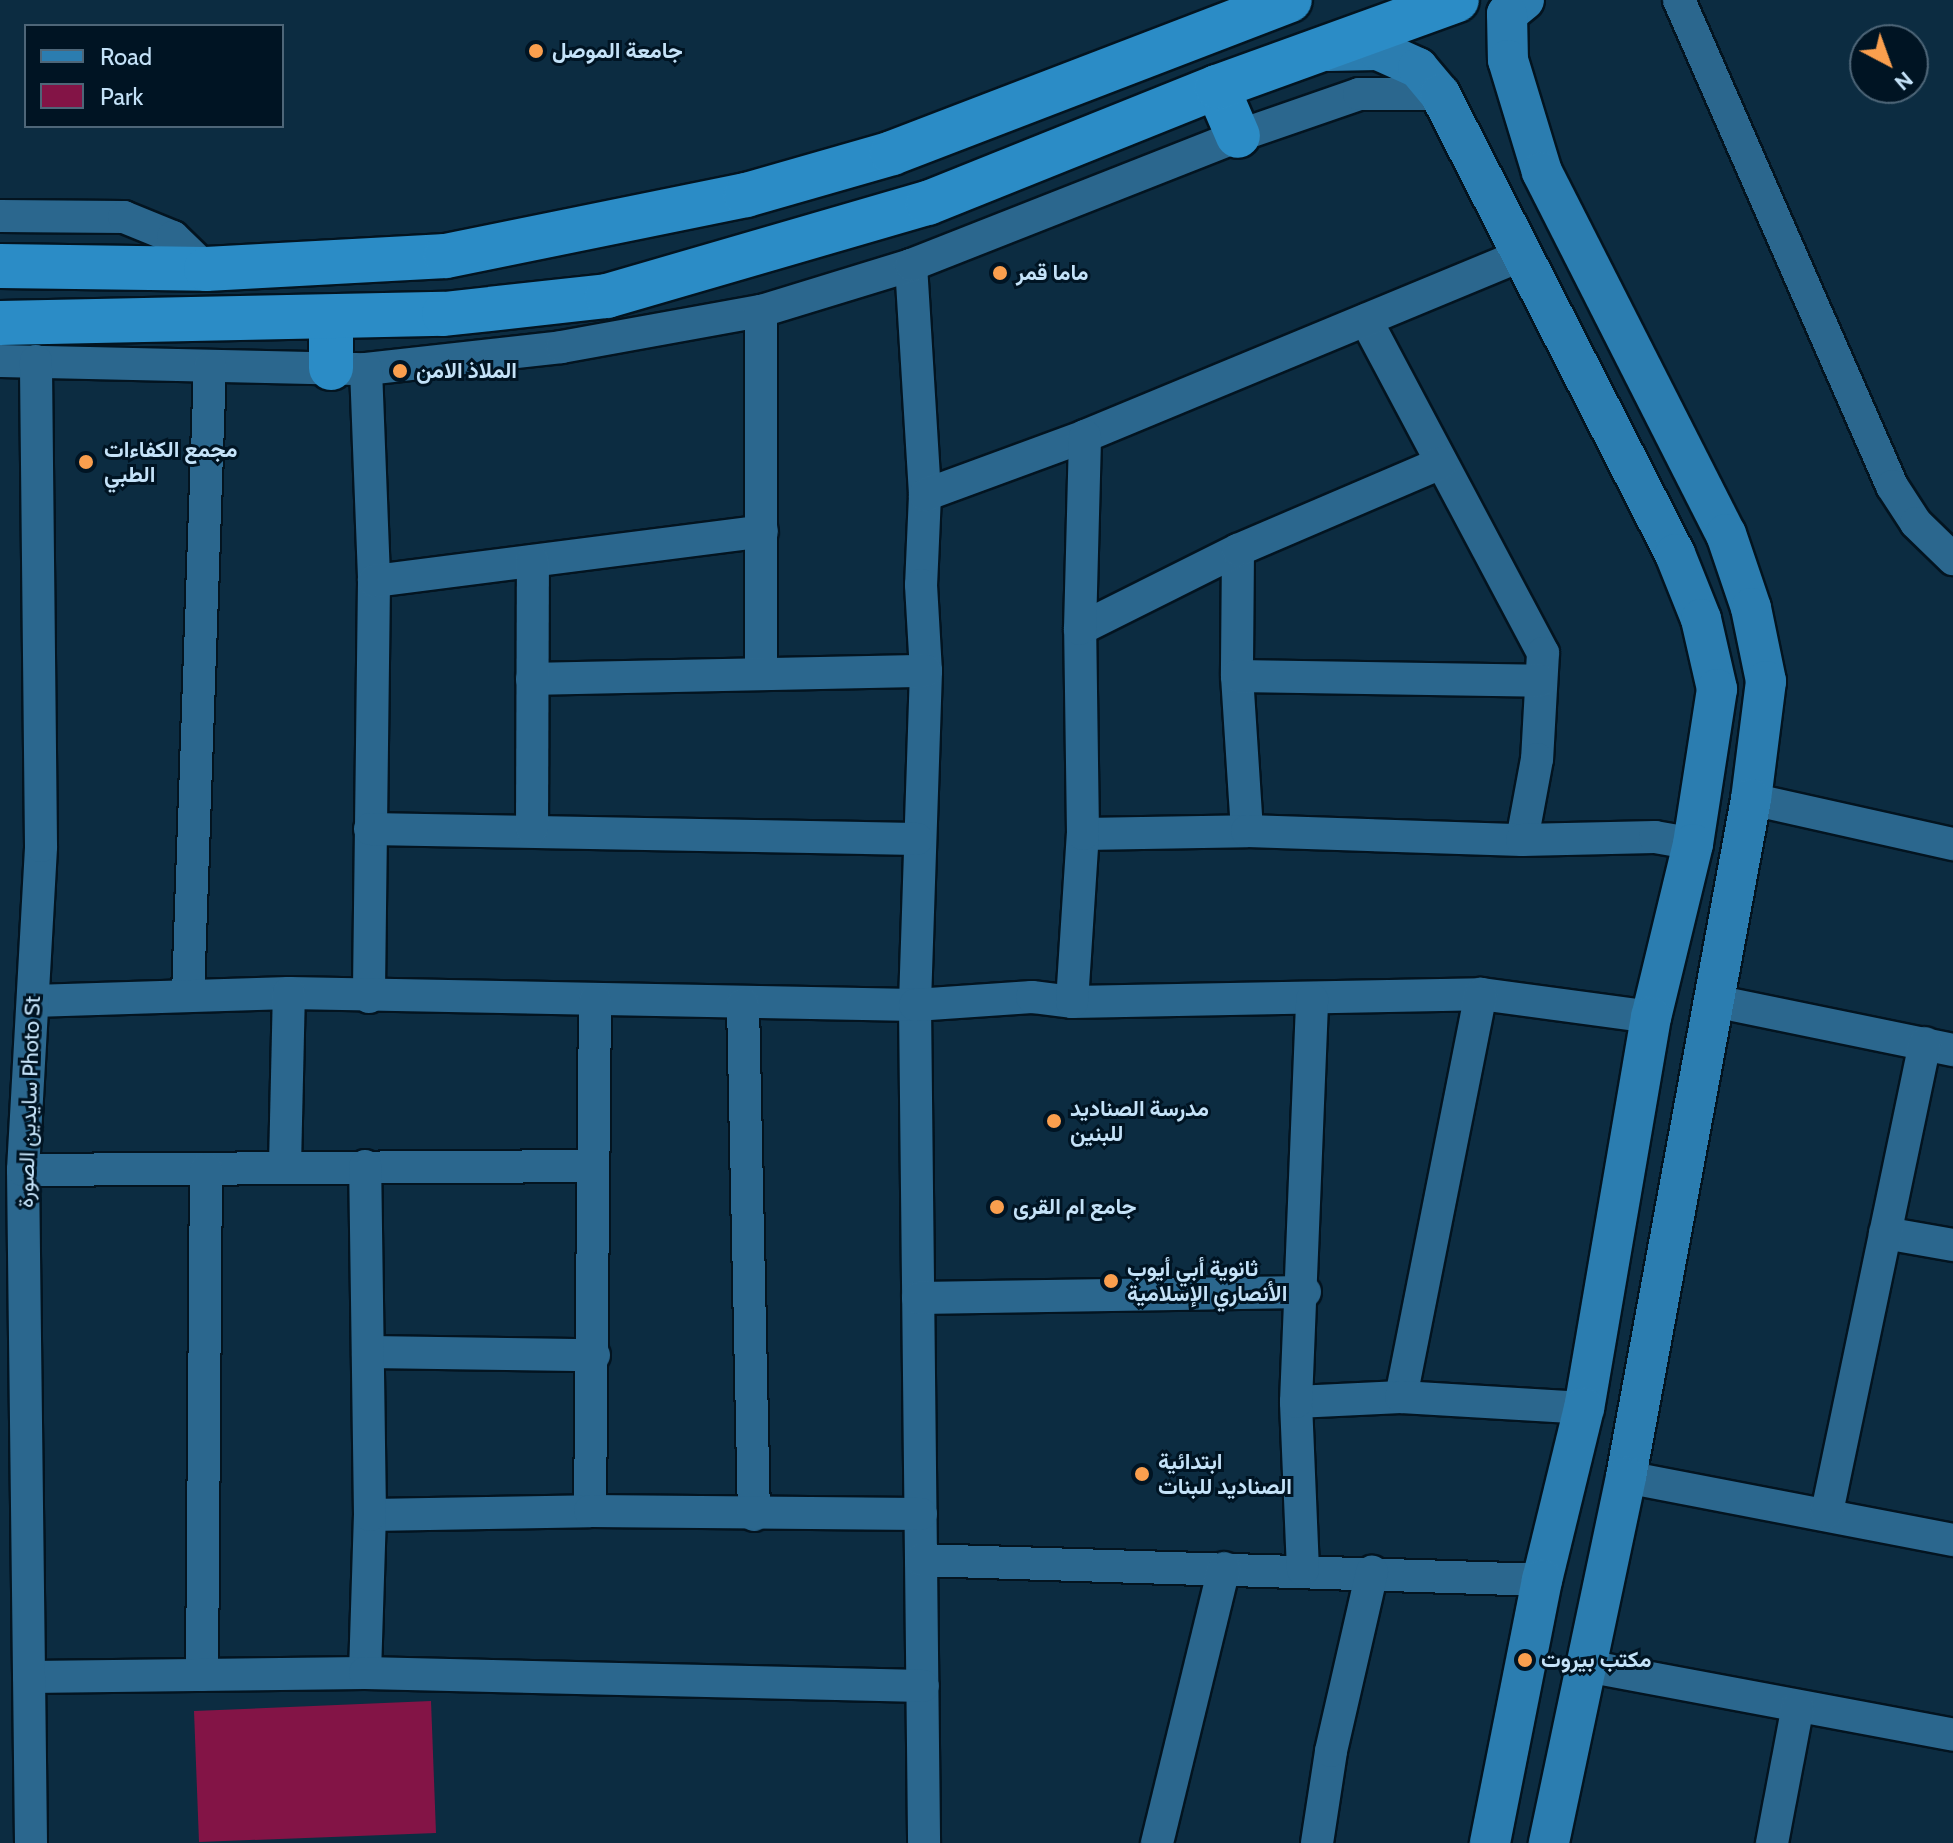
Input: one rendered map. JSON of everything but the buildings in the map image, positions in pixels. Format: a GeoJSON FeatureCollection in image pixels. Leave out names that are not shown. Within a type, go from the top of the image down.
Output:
{"type":"FeatureCollection","features":[{"type":"Feature","properties":{"kind":"highway"},"geometry":{"type":"LineString","coordinates":[[0,266],[206,269],[446,256],[806,181],[892,153],[1290,0]]}},
{"type":"Feature","properties":{"kind":"highway"},"geometry":{"type":"LineString","coordinates":[[0,323],[444,314],[607,296],[824,237],[928,203],[1217,87],[1457,0]]}},
{"type":"Feature","properties":{"kind":"highway"},"geometry":{"type":"LineString","coordinates":[[1217,87],[1238,136]]}},
{"type":"Feature","properties":{"kind":"highway"},"geometry":{"type":"LineString","coordinates":[[806,181],[824,237]]}},
{"type":"Feature","properties":{"kind":"highway"},"geometry":{"type":"LineString","coordinates":[[331,317],[349,368]]}},
{"type":"Feature","properties":{"kind":"main road"},"geometry":{"type":"LineString","coordinates":[[1094,73],[1228,0]]}},
{"type":"Feature","properties":{"kind":"main road"},"geometry":{"type":"LineString","coordinates":[[1524,0],[1507,14],[1508,60],[1542,172],[1726,534],[1751,608],[1766,681],[1751,799],[1626,1477],[1549,1843]]}},
{"type":"Feature","properties":{"kind":"main road"},"geometry":{"type":"LineString","coordinates":[[1316,51],[1378,50],[1418,68],[1440,94],[1657,516],[1701,619],[1717,689],[1693,844],[1651,1017],[1584,1408],[1542,1580],[1490,1843]]}},
{"type":"Feature","properties":{"kind":"main road"},"geometry":{"type":"LineString","coordinates":[[1701,619],[1751,608]]}},
{"type":"Feature","properties":{"kind":"street"},"geometry":{"type":"LineString","coordinates":[[1679,0],[1892,486],[1916,523],[1953,559]]}},
{"type":"Feature","properties":{"kind":"street"},"geometry":{"type":"LineString","coordinates":[[0,361],[349,368],[562,347],[761,311],[911,265],[1238,136],[1359,94],[1440,94]]}},
{"type":"Feature","properties":{"kind":"street"},"geometry":{"type":"LineString","coordinates":[[0,216],[124,217],[173,237],[206,269]]}},
{"type":"Feature","properties":{"kind":"street"},"geometry":{"type":"LineString","coordinates":[[925,495],[1085,436],[1521,255]]}},
{"type":"Feature","properties":{"kind":"street"},"geometry":{"type":"LineString","coordinates":[[911,265],[925,495],[921,585],[926,671],[917,839],[915,1005],[924,1843]]}},
{"type":"Feature","properties":{"kind":"street"},"geometry":{"type":"LineString","coordinates":[[761,311],[761,671]]}},
{"type":"Feature","properties":{"kind":"street"},"geometry":{"type":"LineString","coordinates":[[1366,320],[1543,653],[1537,759],[1522,840]]}},
{"type":"Feature","properties":{"kind":"street","name":"سايدين الصورة Photo St"},"geometry":{"type":"LineString","coordinates":[[31,1843],[29,1677],[14,1636],[23,1170],[41,846],[36,361]]}},
{"type":"Feature","properties":{"kind":"street"},"geometry":{"type":"LineString","coordinates":[[188,994],[210,366]]}},
{"type":"Feature","properties":{"kind":"street"},"geometry":{"type":"LineString","coordinates":[[349,368],[374,581],[369,997]]}},
{"type":"Feature","properties":{"kind":"street"},"geometry":{"type":"LineString","coordinates":[[1072,1002],[1083,834],[1080,629],[1085,436]]}},
{"type":"Feature","properties":{"kind":"street"},"geometry":{"type":"LineString","coordinates":[[1080,629],[1238,550],[1441,463]]}},
{"type":"Feature","properties":{"kind":"street"},"geometry":{"type":"LineString","coordinates":[[374,581],[762,531]]}},
{"type":"Feature","properties":{"kind":"street"},"geometry":{"type":"LineString","coordinates":[[1238,550],[1237,676],[1247,831]]}},
{"type":"Feature","properties":{"kind":"street"},"geometry":{"type":"LineString","coordinates":[[532,829],[533,561]]}},
{"type":"Feature","properties":{"kind":"street"},"geometry":{"type":"LineString","coordinates":[[532,679],[761,671],[926,671]]}},
{"type":"Feature","properties":{"kind":"street"},"geometry":{"type":"LineString","coordinates":[[1237,676],[1541,681]]}},
{"type":"Feature","properties":{"kind":"street"},"geometry":{"type":"LineString","coordinates":[[1751,799],[1953,844]]}},
{"type":"Feature","properties":{"kind":"street"},"geometry":{"type":"LineString","coordinates":[[370,829],[532,829],[917,839]]}},
{"type":"Feature","properties":{"kind":"street"},"geometry":{"type":"LineString","coordinates":[[1083,834],[1247,831],[1522,840],[1655,837],[1693,844]]}},
{"type":"Feature","properties":{"kind":"street"},"geometry":{"type":"LineString","coordinates":[[33,1001],[289,993],[369,997],[915,1005],[1032,997],[1072,1002],[1481,994],[1651,1017]]}},
{"type":"Feature","properties":{"kind":"street"},"geometry":{"type":"LineString","coordinates":[[285,1165],[289,993]]}},
{"type":"Feature","properties":{"kind":"street"},"geometry":{"type":"LineString","coordinates":[[1401,1397],[1481,994]]}},
{"type":"Feature","properties":{"kind":"street"},"geometry":{"type":"LineString","coordinates":[[1303,1570],[1296,1402],[1305,1292],[1312,999]]}},
{"type":"Feature","properties":{"kind":"street"},"geometry":{"type":"LineString","coordinates":[[590,1511],[594,1355],[591,1166],[595,1000]]}},
{"type":"Feature","properties":{"kind":"street"},"geometry":{"type":"LineString","coordinates":[[1714,1001],[1939,1047],[1885,1233],[1827,1512]]}},
{"type":"Feature","properties":{"kind":"street"},"geometry":{"type":"LineString","coordinates":[[743,1004],[754,1515]]}},
{"type":"Feature","properties":{"kind":"street"},"geometry":{"type":"LineString","coordinates":[[23,1170],[206,1169],[285,1165],[591,1166]]}},
{"type":"Feature","properties":{"kind":"street"},"geometry":{"type":"LineString","coordinates":[[365,1166],[370,1515],[365,1673]]}},
{"type":"Feature","properties":{"kind":"street"},"geometry":{"type":"LineString","coordinates":[[202,1675],[206,1169]]}},
{"type":"Feature","properties":{"kind":"street"},"geometry":{"type":"LineString","coordinates":[[1885,1233],[1953,1245]]}},
{"type":"Feature","properties":{"kind":"street"},"geometry":{"type":"LineString","coordinates":[[918,1298],[1305,1292]]}},
{"type":"Feature","properties":{"kind":"street"},"geometry":{"type":"LineString","coordinates":[[368,1352],[594,1355]]}},
{"type":"Feature","properties":{"kind":"street"},"geometry":{"type":"LineString","coordinates":[[1296,1402],[1401,1397],[1584,1408]]}},
{"type":"Feature","properties":{"kind":"street"},"geometry":{"type":"LineString","coordinates":[[1626,1477],[1827,1512],[1953,1540]]}},
{"type":"Feature","properties":{"kind":"street"},"geometry":{"type":"LineString","coordinates":[[370,1515],[590,1511],[754,1515],[921,1514]]}},
{"type":"Feature","properties":{"kind":"street"},"geometry":{"type":"LineString","coordinates":[[921,1560],[1372,1572],[1542,1580]]}},
{"type":"Feature","properties":{"kind":"street"},"geometry":{"type":"LineString","coordinates":[[1157,1843],[1224,1568]]}},
{"type":"Feature","properties":{"kind":"street"},"geometry":{"type":"LineString","coordinates":[[1317,1843],[1331,1751],[1372,1572]]}},
{"type":"Feature","properties":{"kind":"street"},"geometry":{"type":"LineString","coordinates":[[1586,1666],[1953,1735]]}},
{"type":"Feature","properties":{"kind":"street"},"geometry":{"type":"LineString","coordinates":[[29,1677],[365,1673],[923,1686]]}},
{"type":"Feature","properties":{"kind":"street"},"geometry":{"type":"LineString","coordinates":[[1772,1843],[1798,1706]]}},
{"type":"Feature","properties":{"kind":"green space"},"geometry":{"type":"Polygon","coordinates":[[[431,1701],[436,1833],[199,1842],[194,1711],[431,1701]]]}},
{"type":"Feature","properties":{"kind":"place","name":"جامعة الموصل"},"geometry":{"type":"Point","coordinates":[536,51]}},
{"type":"Feature","properties":{"kind":"place","name":"ماما قمر"},"geometry":{"type":"Point","coordinates":[1000,273]}},
{"type":"Feature","properties":{"kind":"place","name":"الملاذ الامن"},"geometry":{"type":"Point","coordinates":[400,371]}},
{"type":"Feature","properties":{"kind":"place","name":"مجمع الكفاءات الطبي"},"geometry":{"type":"Point","coordinates":[86,462]}},
{"type":"Feature","properties":{"kind":"place","name":"مدرسة الصناديد للبنين"},"geometry":{"type":"Point","coordinates":[1054,1121]}},
{"type":"Feature","properties":{"kind":"place","name":"جامع ام القرى"},"geometry":{"type":"Point","coordinates":[997,1207]}},
{"type":"Feature","properties":{"kind":"place","name":"ثانوية أبي أيوب الأنصاري الإسلامية"},"geometry":{"type":"Point","coordinates":[1111,1281]}},
{"type":"Feature","properties":{"kind":"place","name":"ابتدائية الصناديد للبنات"},"geometry":{"type":"Point","coordinates":[1142,1474]}},
{"type":"Feature","properties":{"kind":"place","name":"مكتب بيروت"},"geometry":{"type":"Point","coordinates":[1525,1660]}}]}
